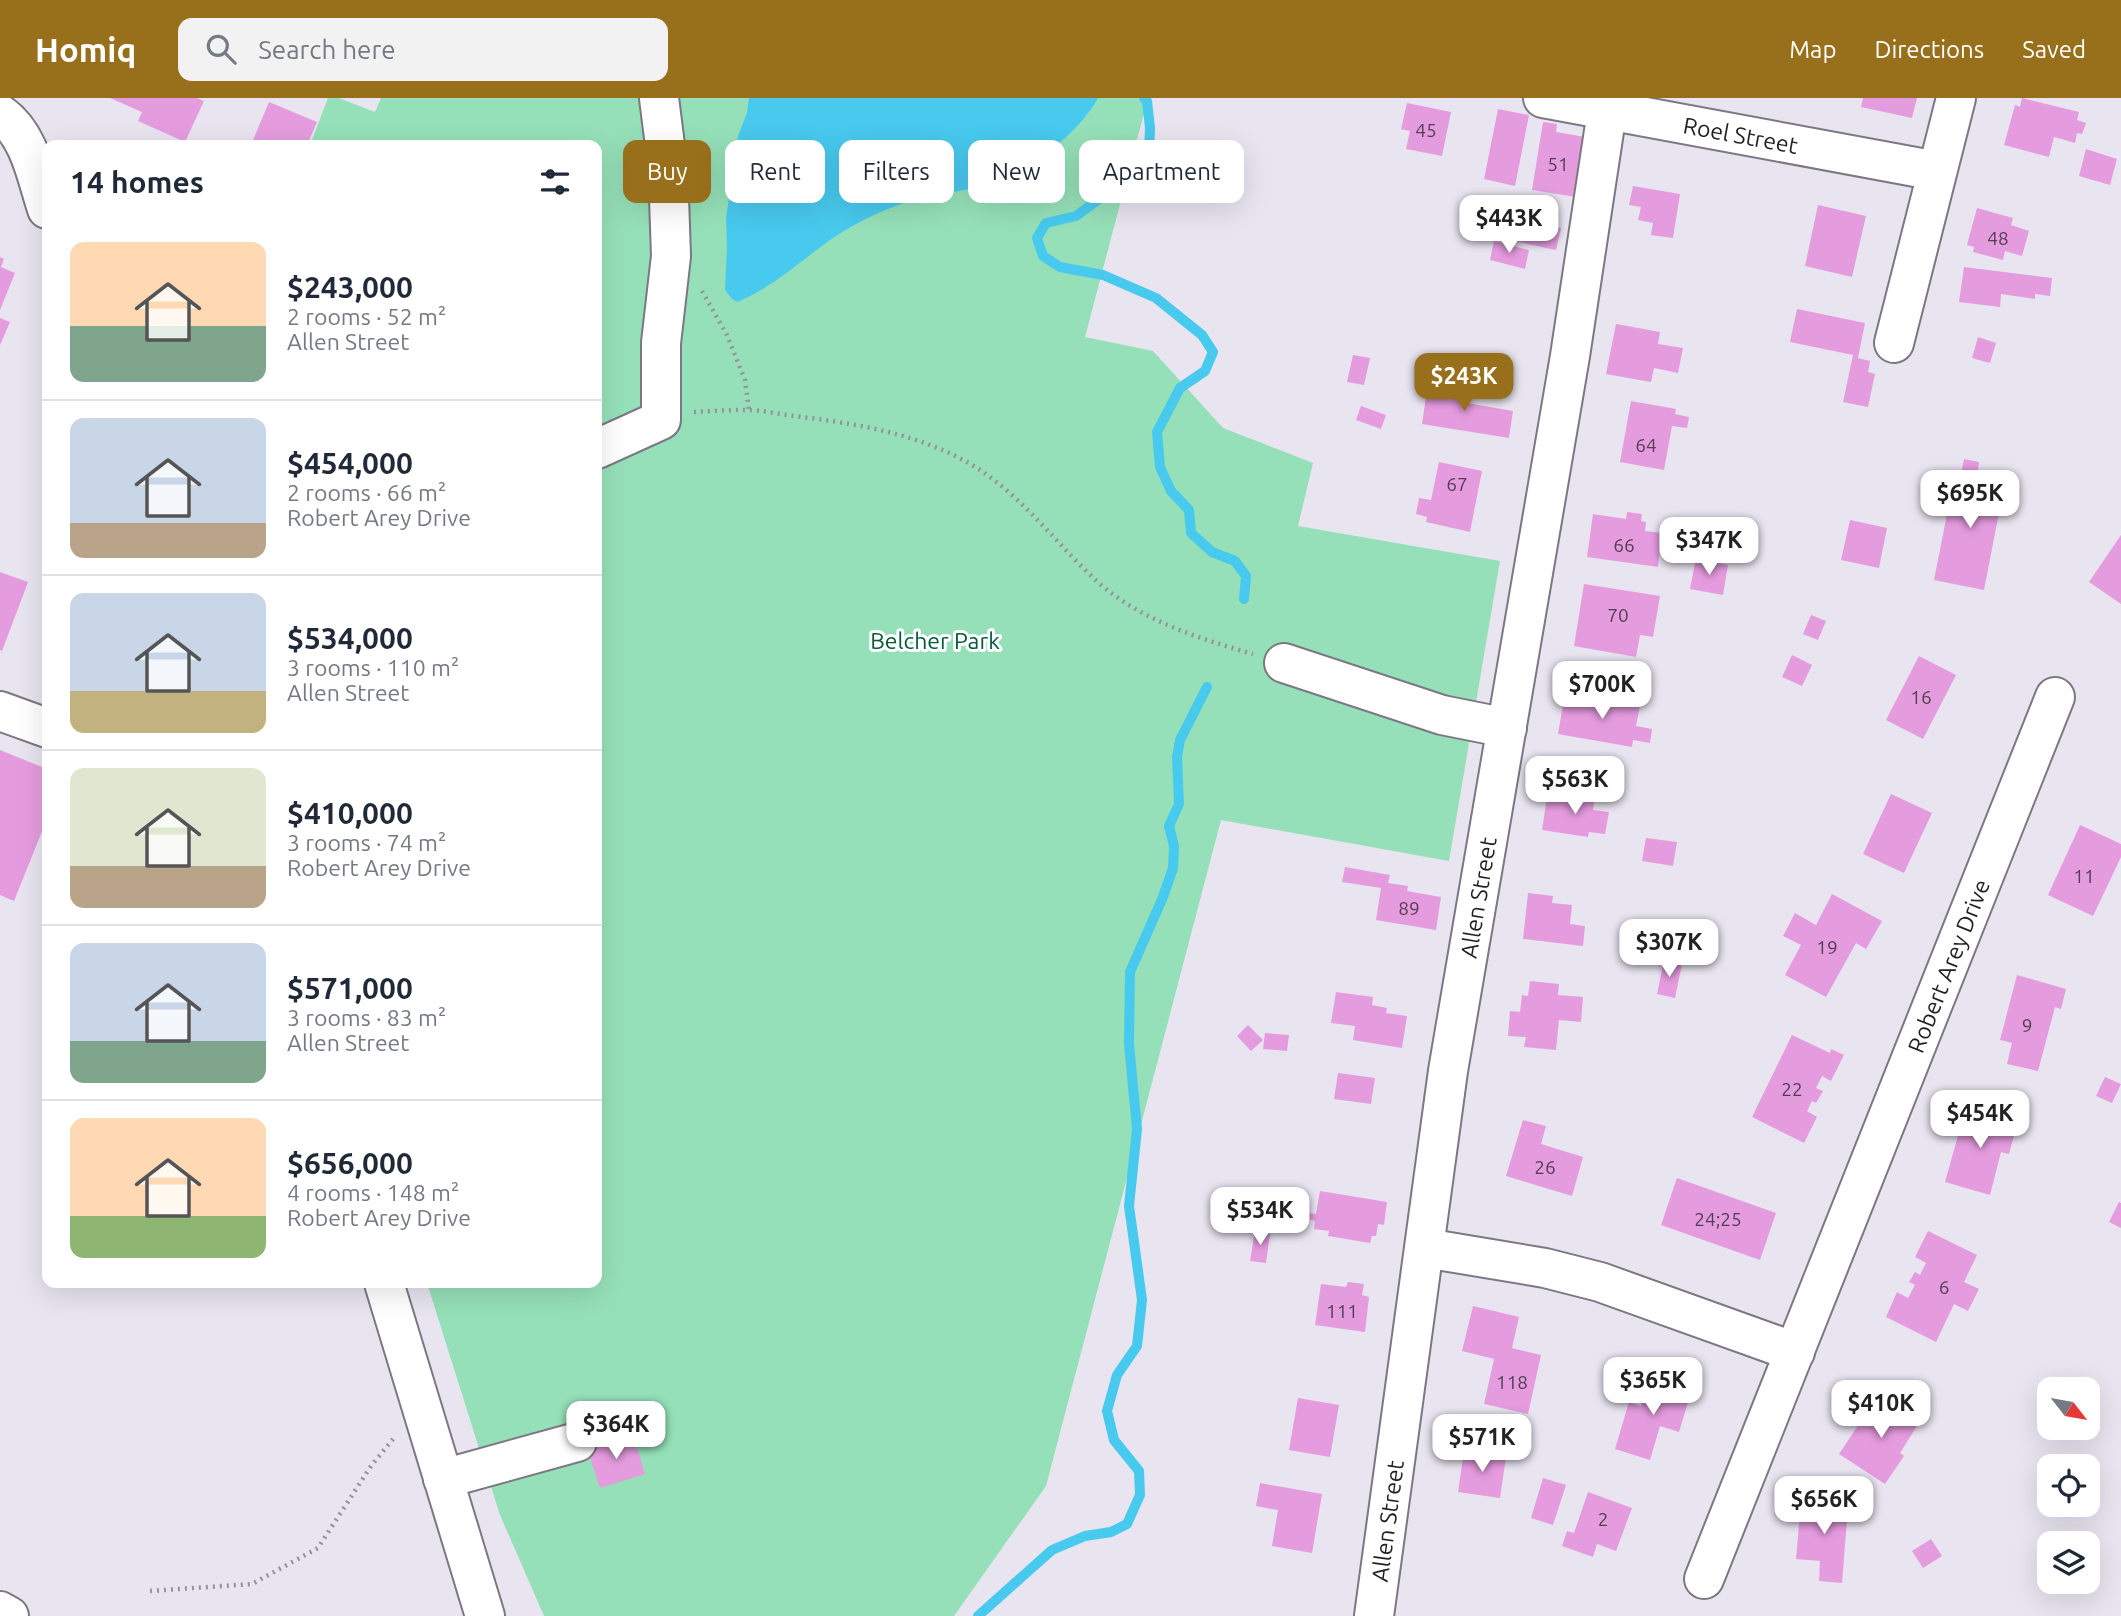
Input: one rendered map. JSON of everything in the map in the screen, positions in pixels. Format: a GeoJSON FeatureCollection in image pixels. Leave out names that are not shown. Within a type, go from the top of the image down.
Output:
{"type":"FeatureCollection","features":[{"type":"Feature","properties":{"kind":"street"},"geometry":{"type":"LineString","coordinates":[[602,447],[662,421],[661,343],[671,256],[668,169],[659,98]]}},
{"type":"Feature","properties":{"kind":"street","name":"Roel Street"},"geometry":{"type":"LineString","coordinates":[[1543,98],[1608,104],[1937,171]]}},
{"type":"Feature","properties":{"kind":"street"},"geometry":{"type":"LineString","coordinates":[[1894,343],[1956,98]]}},
{"type":"Feature","properties":{"kind":"street","name":"Allen Street"},"geometry":{"type":"LineString","coordinates":[[1374,1616],[1450,1058],[1570,356],[1608,104]]}},
{"type":"Feature","properties":{"kind":"street"},"geometry":{"type":"LineString","coordinates":[[0,114],[23,139],[42,194]]}},
{"type":"Feature","properties":{"kind":"street"},"geometry":{"type":"LineString","coordinates":[[1284,663],[1442,715],[1507,728]]}},
{"type":"Feature","properties":{"kind":"street","name":"Robert Arey Drive"},"geometry":{"type":"LineString","coordinates":[[1704,1579],[2056,697]]}},
{"type":"Feature","properties":{"kind":"street"},"geometry":{"type":"LineString","coordinates":[[0,711],[42,726]]}},
{"type":"Feature","properties":{"kind":"street"},"geometry":{"type":"LineString","coordinates":[[1425,1248],[1545,1268],[1600,1282],[1795,1352]]}},
{"type":"Feature","properties":{"kind":"street"},"geometry":{"type":"LineString","coordinates":[[386,1288],[485,1616]]}},
{"type":"Feature","properties":{"kind":"street"},"geometry":{"type":"LineString","coordinates":[[443,1479],[577,1442]]}},
{"type":"Feature","properties":{"kind":"street"},"geometry":{"type":"LineString","coordinates":[[0,1611],[9,1616]]}},
{"type":"Feature","properties":{"kind":"path"},"geometry":{"type":"LineString","coordinates":[[671,256],[705,294],[727,335],[745,380],[749,410]]}},
{"type":"Feature","properties":{"kind":"path"},"geometry":{"type":"LineString","coordinates":[[662,421],[693,412],[749,410],[823,419],[893,434],[929,445],[990,477],[1101,584],[1150,618],[1174,629],[1284,663]]}},
{"type":"Feature","properties":{"kind":"path"},"geometry":{"type":"LineString","coordinates":[[150,1591],[252,1584],[318,1548],[371,1466],[421,1406]]}},
{"type":"Feature","properties":{"kind":"green space","name":"Belcher Park"},"geometry":{"type":"Polygon","coordinates":[[[328,98],[339,98],[375,112],[381,98],[1148,98],[1137,140],[1079,140],[1079,203],[1120,203],[1085,337],[1153,351],[1223,428],[1313,463],[1298,526],[1500,561],[1449,861],[1221,820],[1046,1486],[954,1616],[544,1616],[500,1515],[429,1288],[602,1288],[602,140],[312,140],[328,98]]]}},
{"type":"Feature","properties":{"kind":"water"},"geometry":{"type":"Polygon","coordinates":[[[749,98],[1098,98],[1062,140],[968,140],[968,189],[965,190],[954,192],[954,140],[839,140],[839,203],[904,203],[842,232],[769,285],[737,302],[725,290],[728,203],[825,203],[825,140],[737,140],[749,98]]]}},
{"type":"Feature","properties":{"kind":"building"},"geometry":{"type":"Polygon","coordinates":[[[110,98],[197,98],[204,101],[186,140],[138,121],[142,112],[110,98]]]}},
{"type":"Feature","properties":{"kind":"building"},"geometry":{"type":"Polygon","coordinates":[[[1863,98],[1917,98],[1912,118],[1861,107],[1863,98]]]}},
{"type":"Feature","properties":{"kind":"building"},"geometry":{"type":"Polygon","coordinates":[[[2022,98],[2079,112],[2077,120],[2086,123],[2082,134],[2077,133],[2075,143],[2054,137],[2049,157],[2004,145],[2015,105],[2020,107],[2022,98]]]}},
{"type":"Feature","properties":{"kind":"building"},"geometry":{"type":"Polygon","coordinates":[[[269,102],[317,122],[309,140],[253,140],[269,102]]]}},
{"type":"Feature","properties":{"kind":"building"},"geometry":{"type":"Polygon","coordinates":[[[1407,103],[1451,112],[1442,156],[1406,149],[1410,131],[1401,129],[1407,103]]]}},
{"type":"Feature","properties":{"kind":"building"},"geometry":{"type":"Polygon","coordinates":[[[1498,109],[1529,115],[1515,186],[1484,179],[1498,109]]]}},
{"type":"Feature","properties":{"kind":"building"},"geometry":{"type":"Polygon","coordinates":[[[1543,122],[1557,124],[1556,132],[1585,137],[1576,197],[1532,190],[1543,122]]]}},
{"type":"Feature","properties":{"kind":"building"},"geometry":{"type":"Polygon","coordinates":[[[2086,149],[2117,159],[2110,185],[2079,176],[2086,149]]]}},
{"type":"Feature","properties":{"kind":"building"},"geometry":{"type":"Polygon","coordinates":[[[1633,186],[1680,194],[1673,238],[1651,235],[1653,223],[1638,220],[1641,207],[1629,205],[1633,186]]]}},
{"type":"Feature","properties":{"kind":"building"},"geometry":{"type":"Polygon","coordinates":[[[1818,205],[1866,216],[1852,277],[1805,266],[1818,205]]]}},
{"type":"Feature","properties":{"kind":"building"},"geometry":{"type":"Polygon","coordinates":[[[1510,207],[1539,214],[1537,222],[1561,228],[1556,250],[1509,240],[1513,224],[1506,223],[1510,207]]]}},
{"type":"Feature","properties":{"kind":"building"},"geometry":{"type":"Polygon","coordinates":[[[1977,208],[2013,218],[2011,225],[2029,231],[2022,256],[2005,251],[2003,260],[1973,252],[1974,247],[1967,245],[1977,208]]]}},
{"type":"Feature","properties":{"kind":"building"},"geometry":{"type":"Polygon","coordinates":[[[1494,241],[1529,250],[1525,269],[1490,260],[1494,241]]]}},
{"type":"Feature","properties":{"kind":"building"},"geometry":{"type":"Polygon","coordinates":[[[0,257],[4,259],[1,267],[15,273],[0,310],[0,257]]]}},
{"type":"Feature","properties":{"kind":"building"},"geometry":{"type":"Polygon","coordinates":[[[1964,267],[2052,278],[2050,296],[2035,294],[2035,299],[2001,294],[2000,307],[1959,302],[1964,267]]]}},
{"type":"Feature","properties":{"kind":"building"},"geometry":{"type":"Polygon","coordinates":[[[1797,309],[1865,323],[1858,358],[1870,361],[1868,372],[1875,374],[1868,407],[1843,402],[1853,355],[1790,342],[1797,309]]]}},
{"type":"Feature","properties":{"kind":"building"},"geometry":{"type":"Polygon","coordinates":[[[0,318],[10,322],[0,345],[0,318]]]}},
{"type":"Feature","properties":{"kind":"building"},"geometry":{"type":"Polygon","coordinates":[[[1616,324],[1660,332],[1658,344],[1683,348],[1678,373],[1654,368],[1651,382],[1606,374],[1616,324]]]}},
{"type":"Feature","properties":{"kind":"building"},"geometry":{"type":"Polygon","coordinates":[[[1978,337],[1996,343],[1990,363],[1972,358],[1978,337]]]}},
{"type":"Feature","properties":{"kind":"building"},"geometry":{"type":"Polygon","coordinates":[[[1353,355],[1370,358],[1364,385],[1347,382],[1353,355]]]}},
{"type":"Feature","properties":{"kind":"building"},"geometry":{"type":"Polygon","coordinates":[[[1428,384],[1469,391],[1467,403],[1513,411],[1509,438],[1422,424],[1428,384]]]}},
{"type":"Feature","properties":{"kind":"building"},"geometry":{"type":"Polygon","coordinates":[[[1631,401],[1676,409],[1675,414],[1689,417],[1687,428],[1672,426],[1664,470],[1620,462],[1631,401]]]}},
{"type":"Feature","properties":{"kind":"building"},"geometry":{"type":"Polygon","coordinates":[[[1361,406],[1386,415],[1381,429],[1356,420],[1361,406]]]}},
{"type":"Feature","properties":{"kind":"building"},"geometry":{"type":"Polygon","coordinates":[[[1964,459],[1979,462],[1977,477],[2005,482],[1984,590],[1934,580],[1952,489],[1958,490],[1964,459]]]}},
{"type":"Feature","properties":{"kind":"building"},"geometry":{"type":"Polygon","coordinates":[[[1439,462],[1482,471],[1470,532],[1426,522],[1427,517],[1416,514],[1419,498],[1431,500],[1439,462]]]}},
{"type":"Feature","properties":{"kind":"building"},"geometry":{"type":"Polygon","coordinates":[[[1627,512],[1642,514],[1641,521],[1646,522],[1645,531],[1662,533],[1658,567],[1587,557],[1593,514],[1626,519],[1627,512]]]}},
{"type":"Feature","properties":{"kind":"building"},"geometry":{"type":"Polygon","coordinates":[[[1850,520],[1887,528],[1879,568],[1841,560],[1850,520]]]}},
{"type":"Feature","properties":{"kind":"building"},"geometry":{"type":"Polygon","coordinates":[[[2121,535],[2121,604],[2089,582],[2121,535]]]}},
{"type":"Feature","properties":{"kind":"building"},"geometry":{"type":"Polygon","coordinates":[[[1696,558],[1728,565],[1723,595],[1690,589],[1696,558]]]}},
{"type":"Feature","properties":{"kind":"building"},"geometry":{"type":"Polygon","coordinates":[[[0,572],[28,582],[2,651],[0,650],[0,572]]]}},
{"type":"Feature","properties":{"kind":"building"},"geometry":{"type":"Polygon","coordinates":[[[1584,584],[1660,596],[1653,637],[1640,635],[1636,657],[1574,646],[1584,584]]]}},
{"type":"Feature","properties":{"kind":"building"},"geometry":{"type":"Polygon","coordinates":[[[1811,615],[1826,621],[1818,640],[1803,634],[1811,615]]]}},
{"type":"Feature","properties":{"kind":"building"},"geometry":{"type":"Polygon","coordinates":[[[1792,655],[1812,665],[1802,686],[1782,677],[1792,655]]]}},
{"type":"Feature","properties":{"kind":"building"},"geometry":{"type":"Polygon","coordinates":[[[1919,656],[1956,675],[1923,739],[1886,720],[1919,656]]]}},
{"type":"Feature","properties":{"kind":"building"},"geometry":{"type":"Polygon","coordinates":[[[1565,693],[1640,706],[1636,726],[1652,729],[1650,743],[1633,740],[1632,747],[1558,734],[1565,693]]]}},
{"type":"Feature","properties":{"kind":"building"},"geometry":{"type":"Polygon","coordinates":[[[0,750],[42,767],[42,831],[14,901],[0,895],[0,750]]]}},
{"type":"Feature","properties":{"kind":"building"},"geometry":{"type":"Polygon","coordinates":[[[1573,792],[1595,795],[1593,810],[1609,812],[1605,834],[1589,832],[1588,837],[1542,830],[1547,797],[1571,801],[1573,792]]]}},
{"type":"Feature","properties":{"kind":"building"},"geometry":{"type":"Polygon","coordinates":[[[1891,794],[1932,813],[1904,873],[1863,854],[1891,794]]]}},
{"type":"Feature","properties":{"kind":"building"},"geometry":{"type":"Polygon","coordinates":[[[2080,825],[2121,844],[2121,857],[2093,916],[2048,895],[2080,825]]]}},
{"type":"Feature","properties":{"kind":"building"},"geometry":{"type":"Polygon","coordinates":[[[1646,838],[1677,842],[1673,866],[1642,861],[1646,838]]]}},
{"type":"Feature","properties":{"kind":"building"},"geometry":{"type":"Polygon","coordinates":[[[1345,867],[1390,875],[1388,883],[1408,886],[1407,891],[1441,897],[1436,930],[1376,920],[1381,888],[1342,882],[1345,867]]]}},
{"type":"Feature","properties":{"kind":"building"},"geometry":{"type":"Polygon","coordinates":[[[1528,893],[1553,896],[1552,903],[1572,905],[1570,924],[1585,926],[1583,946],[1523,939],[1528,893]]]}},
{"type":"Feature","properties":{"kind":"building"},"geometry":{"type":"Polygon","coordinates":[[[1832,894],[1882,921],[1866,949],[1856,943],[1826,997],[1785,975],[1801,945],[1783,936],[1795,913],[1816,925],[1832,894]]]}},
{"type":"Feature","properties":{"kind":"building"},"geometry":{"type":"Polygon","coordinates":[[[1664,960],[1682,964],[1675,998],[1657,994],[1664,960]]]}},
{"type":"Feature","properties":{"kind":"building"},"geometry":{"type":"Polygon","coordinates":[[[2017,975],[2066,989],[2061,1009],[2055,1007],[2038,1071],[2007,1064],[2012,1043],[2000,1040],[2017,975]]]}},
{"type":"Feature","properties":{"kind":"building"},"geometry":{"type":"Polygon","coordinates":[[[1530,981],[1559,984],[1558,995],[1583,997],[1581,1022],[1559,1020],[1556,1050],[1524,1047],[1526,1037],[1508,1036],[1510,1011],[1520,1012],[1522,995],[1528,996],[1530,981]]]}},
{"type":"Feature","properties":{"kind":"building"},"geometry":{"type":"Polygon","coordinates":[[[1336,992],[1373,997],[1372,1005],[1387,1008],[1386,1013],[1407,1016],[1402,1048],[1353,1040],[1355,1026],[1331,1023],[1336,992]]]}},
{"type":"Feature","properties":{"kind":"building"},"geometry":{"type":"Polygon","coordinates":[[[1248,1025],[1263,1040],[1251,1051],[1237,1036],[1248,1025]]]}},
{"type":"Feature","properties":{"kind":"building"},"geometry":{"type":"Polygon","coordinates":[[[1265,1033],[1289,1035],[1287,1051],[1263,1049],[1265,1033]]]}},
{"type":"Feature","properties":{"kind":"building"},"geometry":{"type":"Polygon","coordinates":[[[1792,1035],[1830,1053],[1831,1049],[1844,1055],[1831,1081],[1822,1076],[1816,1088],[1823,1091],[1816,1103],[1812,1101],[1807,1111],[1817,1117],[1804,1143],[1752,1117],[1792,1035]]]}},
{"type":"Feature","properties":{"kind":"building"},"geometry":{"type":"Polygon","coordinates":[[[1338,1073],[1375,1078],[1371,1104],[1334,1099],[1338,1073]]]}},
{"type":"Feature","properties":{"kind":"building"},"geometry":{"type":"Polygon","coordinates":[[[2105,1077],[2121,1084],[2112,1103],[2096,1096],[2105,1077]]]}},
{"type":"Feature","properties":{"kind":"building"},"geometry":{"type":"Polygon","coordinates":[[[1966,1107],[2018,1121],[2009,1154],[2001,1152],[1990,1195],[1945,1182],[1966,1107]]]}},
{"type":"Feature","properties":{"kind":"building"},"geometry":{"type":"Polygon","coordinates":[[[1523,1120],[1546,1126],[1541,1144],[1583,1157],[1572,1196],[1506,1176],[1523,1120]]]}},
{"type":"Feature","properties":{"kind":"building"},"geometry":{"type":"Polygon","coordinates":[[[1677,1178],[1776,1213],[1760,1260],[1661,1225],[1677,1178]]]}},
{"type":"Feature","properties":{"kind":"building"},"geometry":{"type":"Polygon","coordinates":[[[1320,1191],[1387,1202],[1384,1225],[1378,1224],[1376,1236],[1372,1236],[1370,1243],[1328,1236],[1329,1231],[1314,1229],[1315,1221],[1308,1219],[1309,1213],[1316,1214],[1320,1191]]]}},
{"type":"Feature","properties":{"kind":"building"},"geometry":{"type":"Polygon","coordinates":[[[2119,1202],[2121,1203],[2121,1228],[2109,1222],[2119,1202]]]}},
{"type":"Feature","properties":{"kind":"building"},"geometry":{"type":"Polygon","coordinates":[[[1255,1231],[1270,1234],[1266,1263],[1250,1261],[1255,1231]]]}},
{"type":"Feature","properties":{"kind":"building"},"geometry":{"type":"Polygon","coordinates":[[[1928,1231],[1977,1255],[1964,1282],[1979,1289],[1968,1311],[1954,1304],[1936,1342],[1886,1317],[1897,1292],[1908,1298],[1915,1285],[1909,1282],[1915,1272],[1920,1275],[1926,1263],[1915,1257],[1928,1231]]]}},
{"type":"Feature","properties":{"kind":"building"},"geometry":{"type":"Polygon","coordinates":[[[1348,1282],[1364,1284],[1362,1295],[1369,1297],[1365,1332],[1315,1325],[1321,1284],[1346,1287],[1348,1282]]]}},
{"type":"Feature","properties":{"kind":"building"},"geometry":{"type":"Polygon","coordinates":[[[1473,1306],[1519,1317],[1512,1348],[1541,1355],[1528,1414],[1484,1404],[1494,1359],[1462,1351],[1473,1306]]]}},
{"type":"Feature","properties":{"kind":"building"},"geometry":{"type":"Polygon","coordinates":[[[1650,1377],[1692,1389],[1679,1432],[1660,1426],[1650,1460],[1615,1449],[1629,1402],[1641,1406],[1650,1377]]]}},
{"type":"Feature","properties":{"kind":"building"},"geometry":{"type":"Polygon","coordinates":[[[1887,1396],[1922,1418],[1900,1453],[1904,1456],[1885,1484],[1839,1454],[1867,1412],[1874,1416],[1887,1396]]]}},
{"type":"Feature","properties":{"kind":"building"},"geometry":{"type":"Polygon","coordinates":[[[1298,1398],[1339,1405],[1330,1457],[1289,1450],[1298,1398]]]}},
{"type":"Feature","properties":{"kind":"building"},"geometry":{"type":"Polygon","coordinates":[[[633,1434],[645,1474],[600,1488],[587,1449],[633,1434]]]}},
{"type":"Feature","properties":{"kind":"building"},"geometry":{"type":"Polygon","coordinates":[[[1464,1451],[1506,1457],[1500,1498],[1458,1492],[1464,1451]]]}},
{"type":"Feature","properties":{"kind":"building"},"geometry":{"type":"Polygon","coordinates":[[[1543,1478],[1566,1485],[1553,1525],[1531,1518],[1543,1478]]]}},
{"type":"Feature","properties":{"kind":"building"},"geometry":{"type":"Polygon","coordinates":[[[1260,1483],[1322,1494],[1312,1553],[1272,1546],[1278,1510],[1256,1506],[1260,1483]]]}},
{"type":"Feature","properties":{"kind":"building"},"geometry":{"type":"Polygon","coordinates":[[[1813,1489],[1841,1492],[1839,1519],[1847,1520],[1842,1583],[1819,1581],[1820,1561],[1796,1559],[1800,1513],[1811,1514],[1813,1489]]]}},
{"type":"Feature","properties":{"kind":"building"},"geometry":{"type":"Polygon","coordinates":[[[1588,1492],[1632,1508],[1616,1551],[1597,1544],[1593,1557],[1562,1546],[1567,1531],[1574,1533],[1588,1492]]]}},
{"type":"Feature","properties":{"kind":"building"},"geometry":{"type":"Polygon","coordinates":[[[1931,1539],[1942,1556],[1923,1568],[1912,1551],[1931,1539]]]}},
{"type":"Feature","properties":{"kind":"waterway"},"geometry":{"type":"LineString","coordinates":[[1144,98],[1147,101],[1150,128],[1149,153],[1129,177],[1076,216],[1046,223],[1037,238],[1043,256],[1060,267],[1103,275],[1156,298],[1202,335],[1213,352],[1205,371],[1180,388],[1157,432],[1160,467],[1171,491],[1189,510],[1191,533],[1212,552],[1235,561],[1246,576],[1244,599]]}},
{"type":"Feature","properties":{"kind":"waterway"},"geometry":{"type":"LineString","coordinates":[[978,1616],[1052,1550],[1085,1536],[1111,1532],[1127,1524],[1140,1495],[1139,1471],[1114,1440],[1107,1411],[1117,1375],[1137,1346],[1142,1300],[1129,1206],[1137,1129],[1129,1044],[1130,972],[1173,868],[1174,846],[1169,826],[1179,804],[1177,757],[1180,740],[1207,687]]}}]}
